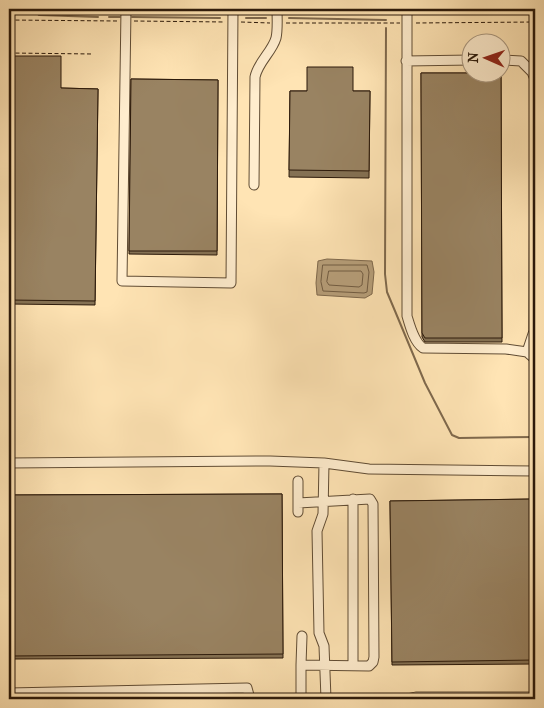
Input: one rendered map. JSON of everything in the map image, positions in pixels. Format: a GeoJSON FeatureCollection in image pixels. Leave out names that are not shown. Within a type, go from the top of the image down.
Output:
{"type":"FeatureCollection","features":[{"type":"Feature","properties":{"kind":"lane"},"geometry":{"type":"LineString","coordinates":[[126,9],[122,281],[231,283],[233,9]]}},
{"type":"Feature","properties":{"kind":"lane"},"geometry":{"type":"LineString","coordinates":[[254,185],[255,77],[257,67],[276,38],[277,9]]}},
{"type":"Feature","properties":{"kind":"lane"},"geometry":{"type":"LineString","coordinates":[[407,9],[407,316],[418,345],[423,348],[506,349],[527,352],[535,359]]}},
{"type":"Feature","properties":{"kind":"lane"},"geometry":{"type":"LineString","coordinates":[[406,61],[462,60]]}},
{"type":"Feature","properties":{"kind":"lane"},"geometry":{"type":"LineString","coordinates":[[512,61],[521,61],[532,72],[535,79]]}},
{"type":"Feature","properties":{"kind":"lane"},"geometry":{"type":"LineString","coordinates":[[527,352],[534,331],[535,117]]}},
{"type":"Feature","properties":{"kind":"lane"},"geometry":{"type":"LineString","coordinates":[[9,463],[270,461],[324,463],[369,469],[535,471]]}},
{"type":"Feature","properties":{"kind":"lane"},"geometry":{"type":"LineString","coordinates":[[324,463],[323,514],[317,531],[319,633],[324,646],[326,699]]}},
{"type":"Feature","properties":{"kind":"lane"},"geometry":{"type":"LineString","coordinates":[[298,481],[298,508],[353,499],[370,499],[373,504],[373,662],[368,666],[301,665]]}},
{"type":"Feature","properties":{"kind":"lane"},"geometry":{"type":"LineString","coordinates":[[353,499],[353,665]]}},
{"type":"Feature","properties":{"kind":"lane"},"geometry":{"type":"LineString","coordinates":[[301,694],[302,636]]}},
{"type":"Feature","properties":{"kind":"lane"},"geometry":{"type":"LineString","coordinates":[[9,694],[246,688],[250,699]]}},
{"type":"Feature","properties":{"kind":"lane"},"geometry":{"type":"LineString","coordinates":[[407,699],[535,697]]}},
{"type":"Feature","properties":{"kind":"path"},"geometry":{"type":"LineString","coordinates":[[9,20],[273,23]]}},
{"type":"Feature","properties":{"kind":"path"},"geometry":{"type":"LineString","coordinates":[[9,53],[93,54]]}},
{"type":"Feature","properties":{"kind":"water"},"geometry":{"type":"Polygon","coordinates":[[[327,259],[372,261],[374,272],[372,294],[365,298],[317,295],[318,261],[327,259]]]}},
{"type":"Feature","properties":{"kind":"building"},"geometry":{"type":"Polygon","coordinates":[[[9,56],[61,56],[61,88],[98,89],[95,301],[9,300],[9,56]]]}},
{"type":"Feature","properties":{"kind":"building"},"geometry":{"type":"Polygon","coordinates":[[[307,67],[353,67],[353,91],[370,91],[369,171],[289,170],[290,91],[307,91],[307,67]]]}},
{"type":"Feature","properties":{"kind":"building"},"geometry":{"type":"Polygon","coordinates":[[[421,73],[462,73],[462,82],[501,82],[502,338],[425,338],[422,333],[421,73]]]}},
{"type":"Feature","properties":{"kind":"building"},"geometry":{"type":"Polygon","coordinates":[[[131,79],[218,80],[217,251],[129,251],[131,79]]]}},
{"type":"Feature","properties":{"kind":"building"},"geometry":{"type":"Polygon","coordinates":[[[282,494],[283,654],[9,656],[9,495],[282,494]]]}},
{"type":"Feature","properties":{"kind":"building"},"geometry":{"type":"Polygon","coordinates":[[[535,499],[535,660],[392,662],[390,501],[535,499]]]}},
{"type":"Feature","properties":{"kind":"waterway"},"geometry":{"type":"LineString","coordinates":[[33,9],[39,15],[98,17]]}},
{"type":"Feature","properties":{"kind":"waterway"},"geometry":{"type":"LineString","coordinates":[[109,17],[120,17]]}},
{"type":"Feature","properties":{"kind":"waterway"},"geometry":{"type":"LineString","coordinates":[[132,17],[220,18]]}},
{"type":"Feature","properties":{"kind":"waterway"},"geometry":{"type":"LineString","coordinates":[[246,18],[266,18]]}},
{"type":"Feature","properties":{"kind":"waterway"},"geometry":{"type":"LineString","coordinates":[[289,18],[386,20]]}},
{"type":"Feature","properties":{"kind":"waterway"},"geometry":{"type":"LineString","coordinates":[[386,28],[385,274],[387,292],[425,383],[452,435],[459,438],[535,437]]}}]}
